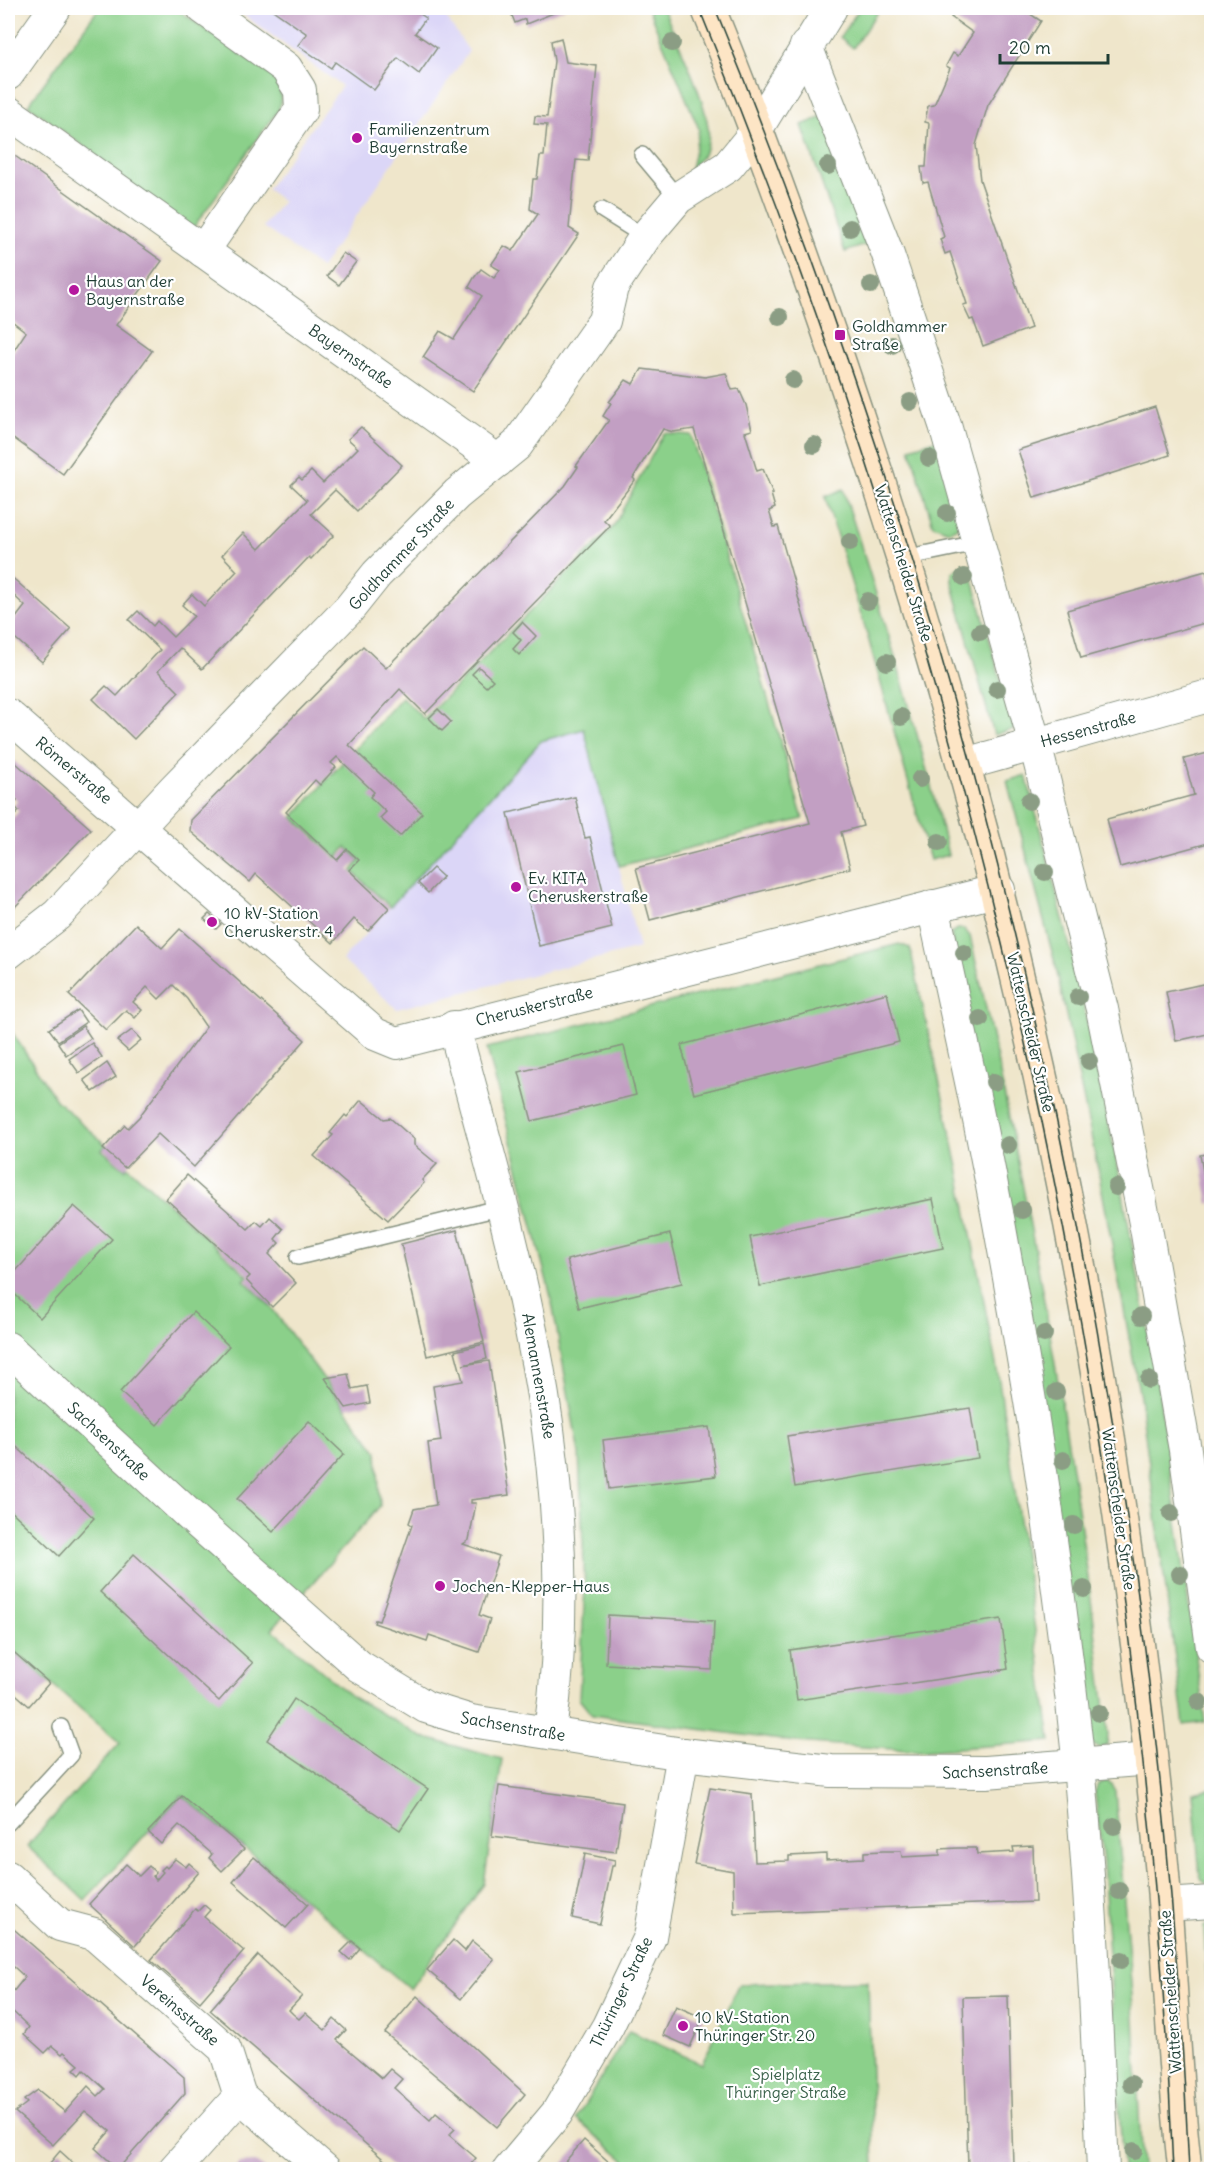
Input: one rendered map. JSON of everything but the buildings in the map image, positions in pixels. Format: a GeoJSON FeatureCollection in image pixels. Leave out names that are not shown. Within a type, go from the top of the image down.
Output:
{"type":"FeatureCollection","features":[{"type":"Feature","properties":{"kind":"main road","name":"Wattenscheider Straße"},"geometry":{"type":"LineString","coordinates":[[708,8],[811,282],[904,558],[965,764],[999,890],[1064,1180],[1095,1353],[1130,1587],[1151,1759],[1165,1905],[1176,2095],[1185,2169]]}},
{"type":"Feature","properties":{"kind":"main road","name":"Wattenscheider Straße"},"geometry":{"type":"LineString","coordinates":[[1172,2169],[1176,2095]]}},
{"type":"Feature","properties":{"kind":"street"},"geometry":{"type":"LineString","coordinates":[[8,74],[55,8]]}},
{"type":"Feature","properties":{"kind":"street","name":"Goldhammer Straße"},"geometry":{"type":"LineString","coordinates":[[8,953],[57,915],[139,826],[349,609],[385,566],[457,494],[517,446],[604,321],[612,286],[645,237],[678,198],[728,166],[755,130],[831,8]]}},
{"type":"Feature","properties":{"kind":"street"},"geometry":{"type":"LineString","coordinates":[[203,251],[301,110],[300,90],[286,68],[211,10]]}},
{"type":"Feature","properties":{"kind":"street"},"geometry":{"type":"LineString","coordinates":[[806,46],[828,96],[906,308],[945,425],[1035,744],[1102,1009],[1146,1228],[1185,1450],[1212,1647]]}},
{"type":"Feature","properties":{"kind":"street","name":"Bayernstraße"},"geometry":{"type":"LineString","coordinates":[[8,112],[498,461]]}},
{"type":"Feature","properties":{"kind":"street","name":"Hessenstraße"},"geometry":{"type":"LineString","coordinates":[[965,764],[1212,695]]}},
{"type":"Feature","properties":{"kind":"street","name":"Römerstraße"},"geometry":{"type":"LineString","coordinates":[[8,715],[139,826]]}},
{"type":"Feature","properties":{"kind":"street","name":"Cheruskerstraße"},"geometry":{"type":"LineString","coordinates":[[139,826],[375,1034],[398,1043],[999,890]]}},
{"type":"Feature","properties":{"kind":"street"},"geometry":{"type":"LineString","coordinates":[[933,906],[989,1169],[1026,1381],[1078,1765],[1092,1923],[1103,2169]]}},
{"type":"Feature","properties":{"kind":"street","name":"Alemannenstraße"},"geometry":{"type":"LineString","coordinates":[[454,1027],[504,1207],[545,1402],[558,1509],[561,1620],[558,1678],[550,1732]]}},
{"type":"Feature","properties":{"kind":"street","name":"Sachsenstraße"},"geometry":{"type":"LineString","coordinates":[[8,1348],[197,1522],[359,1666],[426,1707],[471,1721],[683,1754],[831,1771],[986,1772],[1151,1759]]}},
{"type":"Feature","properties":{"kind":"street","name":"Thüringer Straße"},"geometry":{"type":"LineString","coordinates":[[509,2169],[557,2113],[608,2026],[650,1937],[683,1754]]}},
{"type":"Feature","properties":{"kind":"street","name":"Vereinsstraße"},"geometry":{"type":"LineString","coordinates":[[8,1878],[60,1925],[94,1934],[225,2049],[240,2096]]}},
{"type":"Feature","properties":{"kind":"street"},"geometry":{"type":"LineString","coordinates":[[1165,1905],[1212,1902]]}},
{"type":"Feature","properties":{"kind":"street"},"geometry":{"type":"LineString","coordinates":[[174,2169],[240,2096],[325,2169]]}},
{"type":"Feature","properties":{"kind":"lane"},"geometry":{"type":"LineString","coordinates":[[642,156],[678,198]]}},
{"type":"Feature","properties":{"kind":"lane"},"geometry":{"type":"LineString","coordinates":[[602,210],[645,237]]}},
{"type":"Feature","properties":{"kind":"lane"},"geometry":{"type":"LineString","coordinates":[[904,558],[977,543]]}},
{"type":"Feature","properties":{"kind":"lane"},"geometry":{"type":"LineString","coordinates":[[298,1257],[504,1207]]}},
{"type":"Feature","properties":{"kind":"lane"},"geometry":{"type":"LineString","coordinates":[[8,1823],[71,1755],[61,1727]]}},
{"type":"Feature","properties":{"kind":"shaded area","name":"Familienzentrum Bayernstraße"},"geometry":{"type":"Polygon","coordinates":[[[234,8],[440,8],[469,51],[321,268],[263,227],[283,201],[267,189],[342,86],[234,8]]]}},
{"type":"Feature","properties":{"kind":"shaded area","name":"Ev. KITA Cheruskerstraße"},"geometry":{"type":"Polygon","coordinates":[[[585,729],[639,948],[397,1009],[342,960],[541,741],[585,729]]]}},
{"type":"Feature","properties":{"kind":"green space"},"geometry":{"type":"Polygon","coordinates":[[[99,8],[175,8],[275,78],[279,86],[281,97],[279,109],[188,235],[103,161],[28,105],[99,8]]]}},
{"type":"Feature","properties":{"kind":"green space"},"geometry":{"type":"Polygon","coordinates":[[[648,8],[663,8],[700,95],[705,113],[708,129],[707,146],[691,169],[699,129],[648,8]]]}},
{"type":"Feature","properties":{"kind":"green space"},"geometry":{"type":"Polygon","coordinates":[[[860,8],[880,8],[853,48],[840,37],[860,8]]]}},
{"type":"Feature","properties":{"kind":"green space"},"geometry":{"type":"Polygon","coordinates":[[[825,116],[871,243],[845,252],[802,125],[825,116]]]}},
{"type":"Feature","properties":{"kind":"green space"},"geometry":{"type":"Polygon","coordinates":[[[664,433],[691,435],[803,819],[619,866],[584,729],[541,741],[390,907],[352,871],[360,860],[346,847],[337,858],[293,817],[402,697],[424,719],[613,527],[664,433]]]}},
{"type":"Feature","properties":{"kind":"green space"},"geometry":{"type":"Polygon","coordinates":[[[939,439],[960,526],[949,531],[933,525],[910,448],[939,439]]]}},
{"type":"Feature","properties":{"kind":"green space"},"geometry":{"type":"Polygon","coordinates":[[[843,489],[899,671],[948,855],[930,860],[867,634],[825,497],[843,489]]]}},
{"type":"Feature","properties":{"kind":"green space"},"geometry":{"type":"Polygon","coordinates":[[[966,567],[972,576],[1014,729],[994,735],[952,582],[952,573],[958,568],[966,567]]]}},
{"type":"Feature","properties":{"kind":"green space"},"geometry":{"type":"Polygon","coordinates":[[[1026,775],[1074,962],[1118,1167],[1159,1393],[1205,1722],[1184,1725],[1140,1397],[1099,1174],[1056,967],[1007,781],[1026,775]]]}},
{"type":"Feature","properties":{"kind":"green space"},"geometry":{"type":"Polygon","coordinates":[[[957,929],[964,929],[970,936],[1013,1134],[1050,1334],[1096,1634],[1108,1735],[1107,1745],[1100,1748],[1092,1746],[951,933],[957,929]]]}},
{"type":"Feature","properties":{"kind":"green space"},"geometry":{"type":"Polygon","coordinates":[[[899,944],[910,948],[958,1167],[999,1380],[1051,1741],[920,1751],[796,1742],[592,1715],[579,1699],[585,1587],[579,1454],[551,1297],[487,1048],[899,944]]]}},
{"type":"Feature","properties":{"kind":"green space"},"geometry":{"type":"Polygon","coordinates":[[[8,1026],[56,1100],[106,1145],[102,1150],[125,1169],[127,1166],[248,1276],[244,1280],[271,1307],[377,1451],[380,1506],[272,1629],[351,1696],[422,1737],[502,1759],[484,1884],[410,1989],[182,1795],[85,1900],[27,1846],[120,1743],[8,1646],[8,1026]]]}},
{"type":"Feature","properties":{"kind":"green space"},"geometry":{"type":"Polygon","coordinates":[[[1106,1781],[1112,1784],[1115,1791],[1134,2019],[1142,2169],[1123,2169],[1103,1862],[1095,1792],[1098,1784],[1106,1781]]]}},
{"type":"Feature","properties":{"kind":"green space"},"geometry":{"type":"Polygon","coordinates":[[[1211,1789],[1212,1883],[1205,1883],[1200,1877],[1193,1792],[1211,1789]]]}},
{"type":"Feature","properties":{"kind":"green space"},"geometry":{"type":"Polygon","coordinates":[[[1211,1923],[1211,2050],[1204,1927],[1211,1923]]]}},
{"type":"Feature","properties":{"kind":"green space","name":"Spielplatz Thüringer Straße"},"geometry":{"type":"Polygon","coordinates":[[[868,1981],[874,2169],[635,2169],[576,2119],[629,2031],[702,2064],[739,1984],[868,1981]]]}},
{"type":"Feature","properties":{"kind":"tram line"},"geometry":{"type":"LineString","coordinates":[[699,8],[799,267],[888,531],[965,798],[1030,1068],[1084,1341],[1126,1616],[1155,1892],[1173,2170]]}},
{"type":"Feature","properties":{"kind":"tram line"},"geometry":{"type":"LineString","coordinates":[[715,8],[815,267],[903,531],[980,798],[1045,1068],[1099,1341],[1141,1616],[1171,1892],[1189,2170]]}},
{"type":"Feature","properties":{"kind":"place","name":"Familienzentrum Bayernstraße"},"geometry":{"type":"Point","coordinates":[357,138]}},
{"type":"Feature","properties":{"kind":"place","name":"Haus an der Bayernstraße"},"geometry":{"type":"Point","coordinates":[74,290]}},
{"type":"Feature","properties":{"kind":"place","name":"Goldhammer Straße"},"geometry":{"type":"Point","coordinates":[840,335]}},
{"type":"Feature","properties":{"kind":"place","name":"Ev. KITA Cheruskerstraße"},"geometry":{"type":"Point","coordinates":[516,887]}},
{"type":"Feature","properties":{"kind":"place","name":"10 kV-Station Cheruskerstr. 4"},"geometry":{"type":"Point","coordinates":[212,922]}},
{"type":"Feature","properties":{"kind":"place","name":"Jochen-Klepper-Haus"},"geometry":{"type":"Point","coordinates":[440,1586]}},
{"type":"Feature","properties":{"kind":"place","name":"10 kV-Station Thüringer Str. 20"},"geometry":{"type":"Point","coordinates":[683,2026]}}]}
